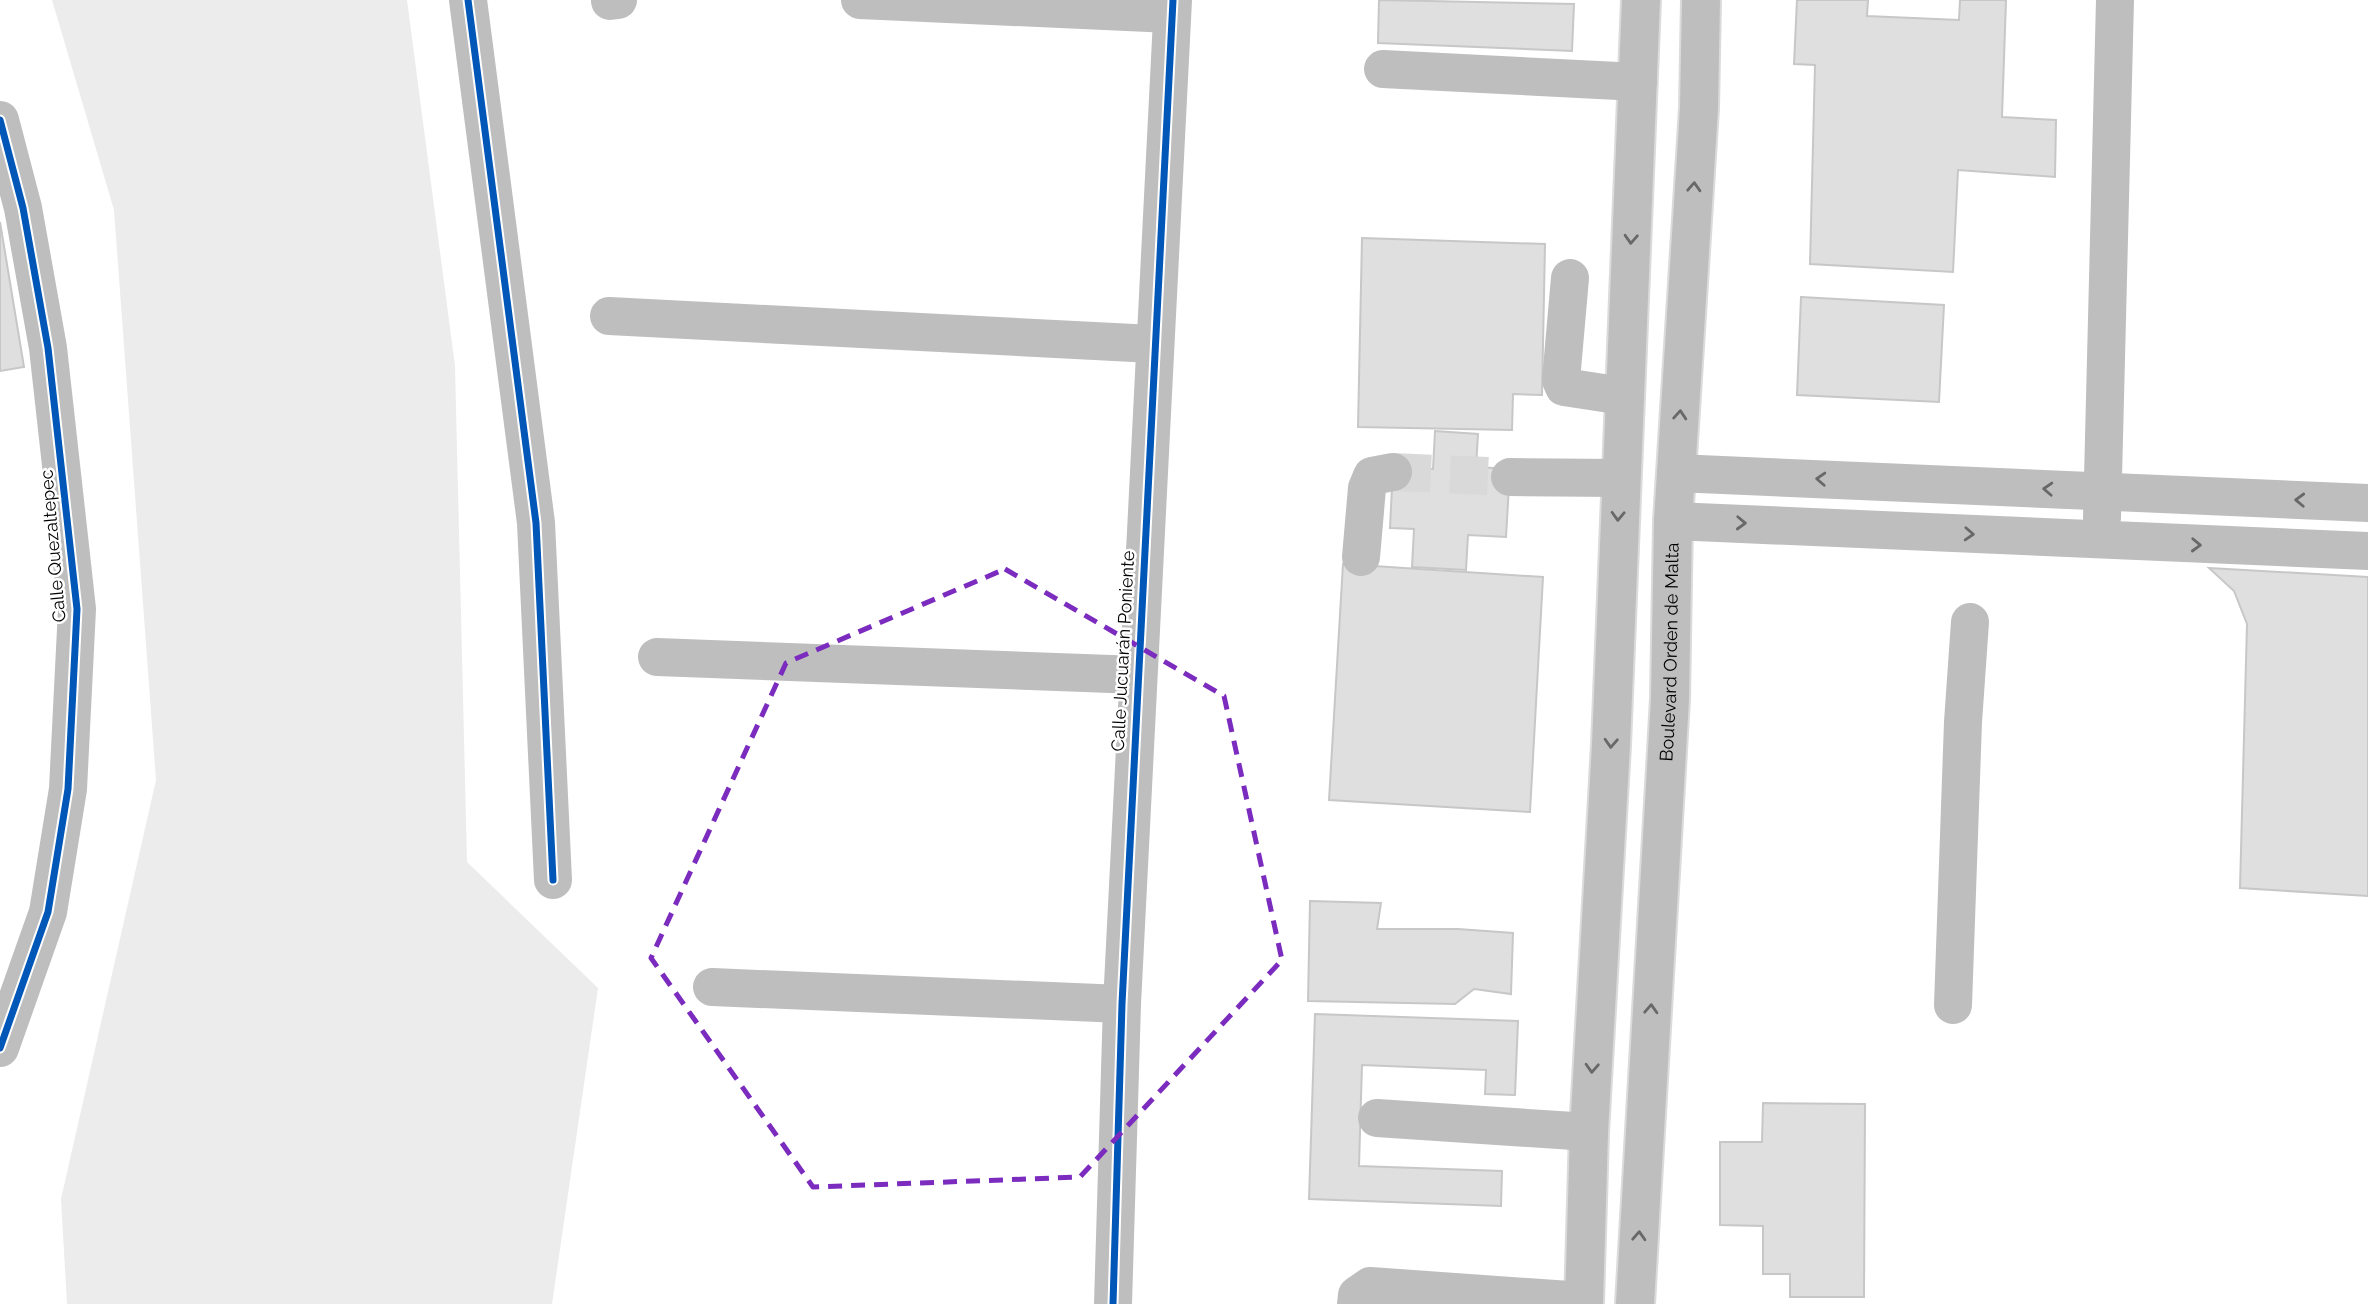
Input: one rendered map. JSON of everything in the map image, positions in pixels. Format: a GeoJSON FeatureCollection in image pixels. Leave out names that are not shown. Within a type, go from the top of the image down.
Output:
{"type":"FeatureCollection","features":[{"type":"Feature","properties":{"kind":"main road"},"geometry":{"type":"LineString","coordinates":[[468,0],[535,510],[553,880]]}},
{"type":"Feature","properties":{"kind":"main road"},"geometry":{"type":"LineString","coordinates":[[860,0],[1172,7]]}},
{"type":"Feature","properties":{"kind":"main road"},"geometry":{"type":"LineString","coordinates":[[1356,1304],[1357,1295],[1370,1286],[1584,1303],[1589,1132],[1611,745],[1641,0]]}},
{"type":"Feature","properties":{"kind":"main road","name":"Boulevard Orden de Malta"},"geometry":{"type":"LineString","coordinates":[[1636,1304],[1670,699],[1673,521],[1698,122],[1701,0]]}},
{"type":"Feature","properties":{"kind":"main road"},"geometry":{"type":"LineString","coordinates":[[2102,541],[2101,491],[2115,0]]}},
{"type":"Feature","properties":{"kind":"main road","name":"Calle Jucuarán Poniente"},"geometry":{"type":"LineString","coordinates":[[1113,1304],[1122,1004],[1172,7]]}},
{"type":"Feature","properties":{"kind":"main road"},"geometry":{"type":"LineString","coordinates":[[1383,69],[1638,82]]}},
{"type":"Feature","properties":{"kind":"main road","name":"Calle Quezaltepec"},"geometry":{"type":"LineString","coordinates":[[0,120],[23,208],[48,348],[77,609],[68,789],[48,912],[0,1048]]}},
{"type":"Feature","properties":{"kind":"main road"},"geometry":{"type":"LineString","coordinates":[[1570,278],[1561,380],[1564,387],[1623,396]]}},
{"type":"Feature","properties":{"kind":"main road"},"geometry":{"type":"LineString","coordinates":[[609,316],[1153,344]]}},
{"type":"Feature","properties":{"kind":"main road"},"geometry":{"type":"LineString","coordinates":[[1361,557],[1367,488],[1372,476],[1393,472]]}},
{"type":"Feature","properties":{"kind":"main road"},"geometry":{"type":"LineString","coordinates":[[1676,473],[2368,503]]}},
{"type":"Feature","properties":{"kind":"main road"},"geometry":{"type":"LineString","coordinates":[[1510,477],[1620,478]]}},
{"type":"Feature","properties":{"kind":"main road"},"geometry":{"type":"LineString","coordinates":[[1673,521],[2368,551]]}},
{"type":"Feature","properties":{"kind":"main road"},"geometry":{"type":"LineString","coordinates":[[1953,1005],[1963,722],[1970,622]]}},
{"type":"Feature","properties":{"kind":"main road"},"geometry":{"type":"LineString","coordinates":[[657,657],[1138,675]]}},
{"type":"Feature","properties":{"kind":"main road"},"geometry":{"type":"LineString","coordinates":[[712,987],[1122,1004]]}},
{"type":"Feature","properties":{"kind":"main road"},"geometry":{"type":"LineString","coordinates":[[1377,1118],[1589,1132]]}},
{"type":"Feature","properties":{"kind":"highlighted area"},"geometry":{"type":"Polygon","coordinates":[[[1005,569],[1224,696],[1282,960],[1080,1177],[813,1187],[651,958],[786,663],[1005,569]]]}},
{"type":"Feature","properties":{"kind":"shaded area"},"geometry":{"type":"Polygon","coordinates":[[[52,0],[407,0],[455,366],[467,862],[598,988],[552,1304],[67,1304],[61,1199],[156,780],[114,210],[52,0]]]}},
{"type":"Feature","properties":{"kind":"building"},"geometry":{"type":"Polygon","coordinates":[[[1379,0],[1574,4],[1572,51],[1378,43],[1379,0]]]}},
{"type":"Feature","properties":{"kind":"building"},"geometry":{"type":"Polygon","coordinates":[[[1797,0],[1868,0],[1867,16],[1959,20],[1960,0],[2006,0],[2002,117],[2056,120],[2055,177],[1958,170],[1953,272],[1810,264],[1815,65],[1794,64],[1797,0]]]}},
{"type":"Feature","properties":{"kind":"building"},"geometry":{"type":"Polygon","coordinates":[[[0,222],[24,367],[0,371],[0,222]]]}},
{"type":"Feature","properties":{"kind":"building"},"geometry":{"type":"Polygon","coordinates":[[[1362,238],[1545,244],[1542,395],[1513,394],[1512,430],[1358,427],[1362,238]]]}},
{"type":"Feature","properties":{"kind":"building"},"geometry":{"type":"Polygon","coordinates":[[[1801,297],[1944,305],[1939,402],[1797,395],[1801,297]]]}},
{"type":"Feature","properties":{"kind":"building"},"geometry":{"type":"Polygon","coordinates":[[[1435,431],[1478,434],[1476,467],[1510,469],[1506,537],[1468,535],[1466,570],[1412,567],[1414,529],[1390,528],[1393,467],[1433,469],[1435,431]]]}},
{"type":"Feature","properties":{"kind":"building"},"geometry":{"type":"Polygon","coordinates":[[[1343,564],[1543,577],[1530,812],[1329,800],[1343,564]]]}},
{"type":"Feature","properties":{"kind":"building"},"geometry":{"type":"Polygon","coordinates":[[[2209,568],[2368,577],[2368,896],[2240,888],[2247,624],[2234,591],[2209,568]]]}},
{"type":"Feature","properties":{"kind":"building"},"geometry":{"type":"Polygon","coordinates":[[[1310,901],[1381,903],[1377,929],[1458,929],[1513,933],[1511,994],[1474,989],[1455,1004],[1308,1001],[1310,901]]]}},
{"type":"Feature","properties":{"kind":"building"},"geometry":{"type":"Polygon","coordinates":[[[1315,1014],[1518,1021],[1515,1095],[1485,1094],[1486,1070],[1362,1065],[1359,1166],[1502,1171],[1501,1206],[1309,1199],[1315,1014]]]}},
{"type":"Feature","properties":{"kind":"building"},"geometry":{"type":"Polygon","coordinates":[[[1763,1103],[1865,1104],[1864,1297],[1790,1297],[1790,1274],[1763,1274],[1763,1226],[1720,1225],[1720,1142],[1762,1142],[1763,1103]]]}},
{"type":"Feature","properties":{"kind":"tunnel"},"geometry":{"type":"LineString","coordinates":[[1393,472],[1510,477]]}},
{"type":"Feature","properties":{"kind":"cycle path"},"geometry":{"type":"LineString","coordinates":[[468,0],[536,523],[553,880]]}},
{"type":"Feature","properties":{"kind":"cycle path"},"geometry":{"type":"LineString","coordinates":[[1113,1304],[1122,1004],[1173,0]]}},
{"type":"Feature","properties":{"kind":"cycle path"},"geometry":{"type":"LineString","coordinates":[[0,120],[23,208],[48,348],[77,609],[68,789],[48,912],[0,1048]]}}]}
